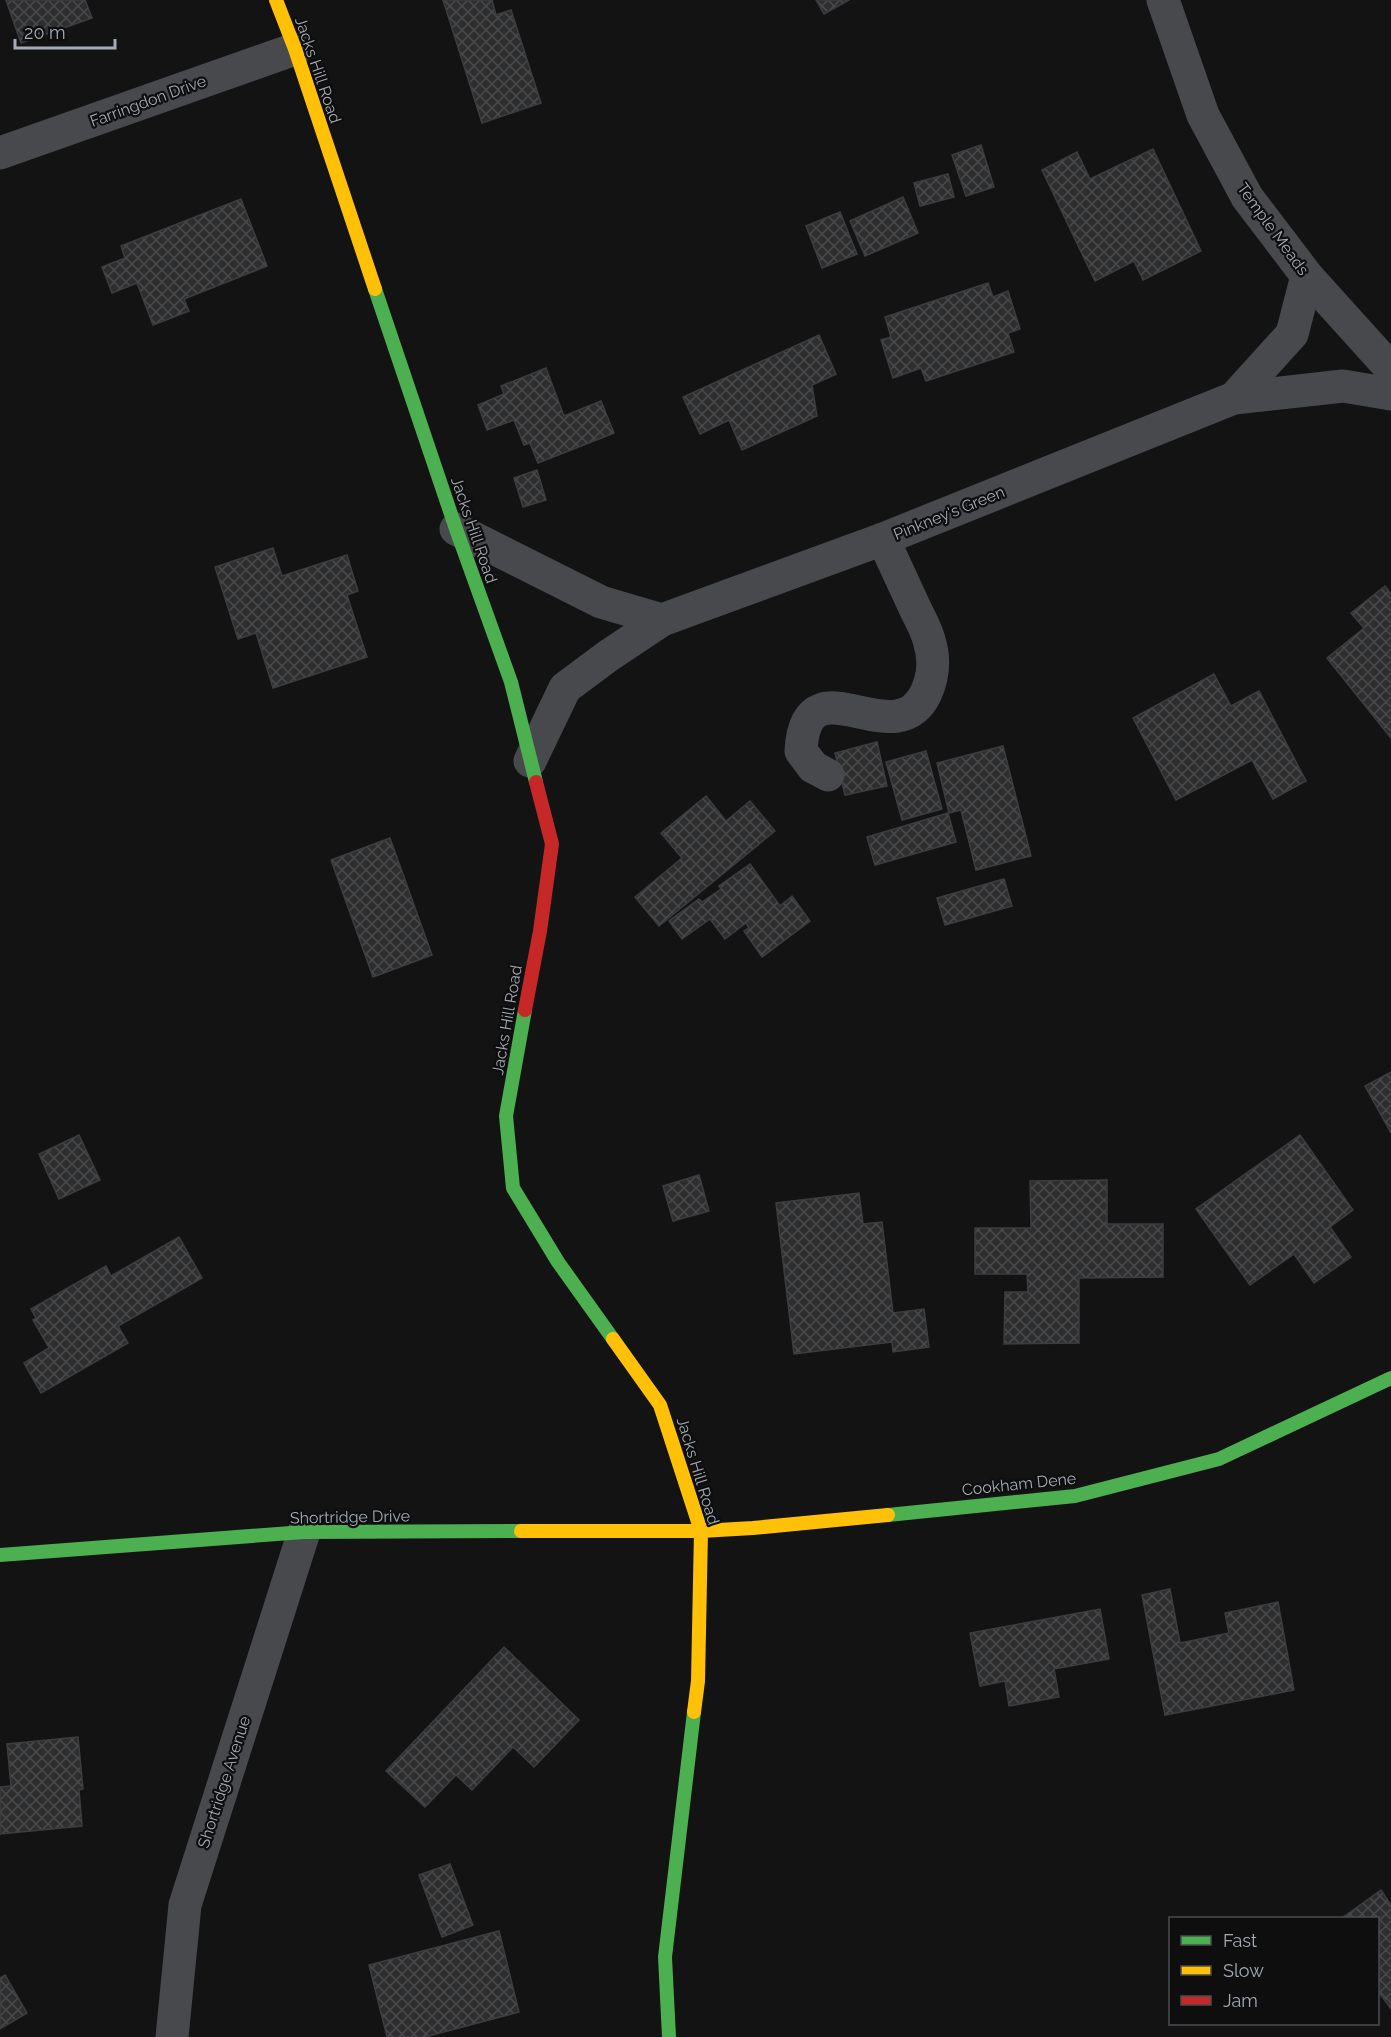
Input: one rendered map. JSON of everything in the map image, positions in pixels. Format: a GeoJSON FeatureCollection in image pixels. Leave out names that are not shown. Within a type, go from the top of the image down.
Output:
{"type":"FeatureCollection","features":[{"type":"Feature","properties":{"kind":"street","name":"Jacks Hill Road"},"geometry":{"type":"LineString","coordinates":[[276,0],[295,49],[456,529],[511,682],[552,844],[540,930],[506,1116],[513,1188],[558,1262],[660,1405],[701,1531],[698,1681],[665,1957],[669,2037]]}},
{"type":"Feature","properties":{"kind":"street","name":"Temple Meads"},"geometry":{"type":"LineString","coordinates":[[1163,0],[1203,115],[1247,197],[1307,276],[1391,369]]}},
{"type":"Feature","properties":{"kind":"street","name":"Farringdon Drive"},"geometry":{"type":"LineString","coordinates":[[0,153],[295,49]]}},
{"type":"Feature","properties":{"kind":"street","name":"Pinkney's Green"},"geometry":{"type":"LineString","coordinates":[[1234,398],[1292,334],[1307,276]]}},
{"type":"Feature","properties":{"kind":"street","name":"Pinkney's Green"},"geometry":{"type":"LineString","coordinates":[[530,761],[565,688],[662,620],[883,539],[1234,398],[1344,386],[1391,394]]}},
{"type":"Feature","properties":{"kind":"street"},"geometry":{"type":"LineString","coordinates":[[456,529],[601,602],[662,620]]}},
{"type":"Feature","properties":{"kind":"street"},"geometry":{"type":"LineString","coordinates":[[828,775],[813,768],[801,751],[802,731],[814,713],[824,708],[836,707],[892,719],[910,711],[923,700],[934,668],[929,639],[883,539]]}},
{"type":"Feature","properties":{"kind":"street","name":"Cookham Dene"},"geometry":{"type":"LineString","coordinates":[[701,1531],[1075,1496],[1219,1459],[1391,1378]]}},
{"type":"Feature","properties":{"kind":"street","name":"Shortridge Drive"},"geometry":{"type":"LineString","coordinates":[[0,1555],[304,1532],[701,1531]]}},
{"type":"Feature","properties":{"kind":"street","name":"Shortridge Avenue"},"geometry":{"type":"LineString","coordinates":[[172,2037],[185,1905],[304,1532]]}},
{"type":"Feature","properties":{"kind":"building"},"geometry":{"type":"Polygon","coordinates":[[[6,0],[85,0],[92,18],[21,43],[6,0]]]}},
{"type":"Feature","properties":{"kind":"building"},"geometry":{"type":"Polygon","coordinates":[[[443,0],[492,0],[496,15],[511,10],[541,103],[482,123],[443,0]]]}},
{"type":"Feature","properties":{"kind":"building"},"geometry":{"type":"Polygon","coordinates":[[[816,0],[849,0],[824,14],[816,0]]]}},
{"type":"Feature","properties":{"kind":"building"},"geometry":{"type":"Polygon","coordinates":[[[981,145],[994,187],[966,196],[952,155],[981,145]]]}},
{"type":"Feature","properties":{"kind":"building"},"geometry":{"type":"Polygon","coordinates":[[[1153,149],[1201,251],[1143,280],[1134,261],[1095,281],[1042,170],[1077,152],[1090,179],[1153,149]]]}},
{"type":"Feature","properties":{"kind":"building"},"geometry":{"type":"Polygon","coordinates":[[[948,174],[954,197],[920,206],[914,183],[948,174]]]}},
{"type":"Feature","properties":{"kind":"building"},"geometry":{"type":"Polygon","coordinates":[[[903,197],[918,233],[865,256],[850,221],[903,197]]]}},
{"type":"Feature","properties":{"kind":"building"},"geometry":{"type":"Polygon","coordinates":[[[241,199],[267,266],[184,299],[189,311],[153,325],[137,283],[112,293],[102,267],[125,258],[121,246],[241,199]]]}},
{"type":"Feature","properties":{"kind":"building"},"geometry":{"type":"Polygon","coordinates":[[[840,212],[857,254],[822,268],[806,226],[840,212]]]}},
{"type":"Feature","properties":{"kind":"building"},"geometry":{"type":"Polygon","coordinates":[[[988,283],[993,297],[1008,291],[1020,329],[1008,333],[1014,352],[926,381],[921,368],[893,378],[881,340],[891,337],[885,317],[988,283]]]}},
{"type":"Feature","properties":{"kind":"building"},"geometry":{"type":"Polygon","coordinates":[[[819,335],[836,374],[812,385],[817,416],[742,450],[729,420],[700,434],[683,397],[819,335]]]}},
{"type":"Feature","properties":{"kind":"building"},"geometry":{"type":"Polygon","coordinates":[[[546,368],[564,416],[601,401],[614,433],[538,463],[530,443],[524,445],[514,420],[487,430],[478,405],[504,394],[501,386],[546,368]]]}},
{"type":"Feature","properties":{"kind":"building"},"geometry":{"type":"Polygon","coordinates":[[[537,470],[546,500],[523,507],[514,478],[537,470]]]}},
{"type":"Feature","properties":{"kind":"building"},"geometry":{"type":"Polygon","coordinates":[[[273,548],[282,576],[347,555],[358,591],[347,595],[367,657],[273,688],[256,633],[238,639],[215,567],[273,548]]]}},
{"type":"Feature","properties":{"kind":"building"},"geometry":{"type":"Polygon","coordinates":[[[1385,586],[1391,594],[1391,738],[1327,658],[1364,628],[1351,613],[1385,586]]]}},
{"type":"Feature","properties":{"kind":"building"},"geometry":{"type":"Polygon","coordinates":[[[1214,674],[1231,706],[1259,691],[1306,781],[1273,799],[1252,760],[1176,800],[1133,718],[1214,674]]]}},
{"type":"Feature","properties":{"kind":"building"},"geometry":{"type":"Polygon","coordinates":[[[877,742],[887,786],[845,795],[835,753],[877,742]]]}},
{"type":"Feature","properties":{"kind":"building"},"geometry":{"type":"Polygon","coordinates":[[[1003,746],[1031,856],[976,870],[961,810],[949,813],[937,763],[1003,746]]]}},
{"type":"Feature","properties":{"kind":"building"},"geometry":{"type":"Polygon","coordinates":[[[926,751],[942,809],[902,820],[886,762],[926,751]]]}},
{"type":"Feature","properties":{"kind":"building"},"geometry":{"type":"Polygon","coordinates":[[[706,796],[726,821],[750,801],[775,831],[659,926],[635,897],[682,858],[661,833],[706,796]]]}},
{"type":"Feature","properties":{"kind":"building"},"geometry":{"type":"Polygon","coordinates":[[[948,813],[956,842],[875,865],[867,837],[948,813]]]}},
{"type":"Feature","properties":{"kind":"building"},"geometry":{"type":"Polygon","coordinates":[[[390,838],[432,955],[373,977],[331,860],[390,838]]]}},
{"type":"Feature","properties":{"kind":"building"},"geometry":{"type":"Polygon","coordinates":[[[750,864],[780,906],[792,896],[810,921],[762,957],[744,931],[749,928],[746,923],[725,939],[710,919],[682,939],[669,921],[699,899],[702,902],[721,889],[719,886],[750,864]]]}},
{"type":"Feature","properties":{"kind":"building"},"geometry":{"type":"Polygon","coordinates":[[[1004,879],[1012,906],[945,925],[937,898],[1004,879]]]}},
{"type":"Feature","properties":{"kind":"building"},"geometry":{"type":"Polygon","coordinates":[[[1391,1072],[1391,1133],[1365,1086],[1391,1072]]]}},
{"type":"Feature","properties":{"kind":"building"},"geometry":{"type":"Polygon","coordinates":[[[79,1135],[100,1180],[59,1199],[39,1154],[79,1135]]]}},
{"type":"Feature","properties":{"kind":"building"},"geometry":{"type":"Polygon","coordinates":[[[1300,1135],[1353,1210],[1330,1227],[1351,1257],[1314,1283],[1294,1254],[1250,1285],[1196,1209],[1300,1135]]]}},
{"type":"Feature","properties":{"kind":"building"},"geometry":{"type":"Polygon","coordinates":[[[699,1175],[709,1211],[673,1221],[663,1186],[699,1175]]]}},
{"type":"Feature","properties":{"kind":"building"},"geometry":{"type":"Polygon","coordinates":[[[1107,1180],[1107,1224],[1163,1224],[1163,1277],[1079,1278],[1079,1343],[1004,1344],[1005,1292],[1028,1292],[1027,1274],[975,1274],[975,1228],[1031,1228],[1030,1181],[1107,1180]]]}},
{"type":"Feature","properties":{"kind":"building"},"geometry":{"type":"Polygon","coordinates":[[[859,1193],[863,1224],[882,1222],[893,1313],[924,1309],[929,1347],[893,1352],[892,1342],[794,1354],[776,1203],[859,1193]]]}},
{"type":"Feature","properties":{"kind":"building"},"geometry":{"type":"Polygon","coordinates":[[[179,1237],[202,1278],[118,1326],[128,1343],[41,1393],[24,1363],[49,1348],[33,1320],[36,1318],[31,1309],[106,1266],[111,1276],[179,1237]]]}},
{"type":"Feature","properties":{"kind":"building"},"geometry":{"type":"Polygon","coordinates":[[[1170,1589],[1180,1643],[1229,1633],[1225,1613],[1278,1602],[1294,1690],[1165,1715],[1142,1595],[1170,1589]]]}},
{"type":"Feature","properties":{"kind":"building"},"geometry":{"type":"Polygon","coordinates":[[[1100,1609],[1109,1659],[1054,1669],[1059,1697],[1009,1706],[1005,1681],[980,1686],[970,1633],[1100,1609]]]}},
{"type":"Feature","properties":{"kind":"building"},"geometry":{"type":"Polygon","coordinates":[[[504,1647],[579,1720],[534,1767],[513,1747],[472,1790],[456,1775],[425,1807],[386,1771],[504,1647]]]}},
{"type":"Feature","properties":{"kind":"building"},"geometry":{"type":"Polygon","coordinates":[[[78,1737],[83,1789],[79,1790],[82,1826],[0,1834],[0,1787],[11,1786],[7,1744],[78,1737]]]}},
{"type":"Feature","properties":{"kind":"building"},"geometry":{"type":"Polygon","coordinates":[[[450,1864],[473,1925],[442,1937],[419,1875],[450,1864]]]}},
{"type":"Feature","properties":{"kind":"building"},"geometry":{"type":"Polygon","coordinates":[[[1381,1890],[1391,1905],[1391,2009],[1379,1992],[1379,1917],[1343,1917],[1381,1890]]]}},
{"type":"Feature","properties":{"kind":"building"},"geometry":{"type":"Polygon","coordinates":[[[499,1931],[519,2012],[425,2037],[387,2037],[369,1965],[499,1931]]]}},
{"type":"Feature","properties":{"kind":"building"},"geometry":{"type":"Polygon","coordinates":[[[5,1975],[27,2013],[0,2029],[0,1978],[5,1975]]]}},
{"type":"Feature","properties":{"kind":"traffic: fast"},"geometry":{"type":"LineString","coordinates":[[375,289],[456,529],[511,682],[536,782]]}},
{"type":"Feature","properties":{"kind":"traffic: fast"},"geometry":{"type":"LineString","coordinates":[[525,1010],[506,1116],[513,1188],[558,1262],[613,1339]]}},
{"type":"Feature","properties":{"kind":"traffic: fast"},"geometry":{"type":"LineString","coordinates":[[888,1515],[1075,1496],[1219,1459],[1391,1378]]}},
{"type":"Feature","properties":{"kind":"traffic: fast"},"geometry":{"type":"LineString","coordinates":[[0,1555],[304,1532],[521,1531]]}},
{"type":"Feature","properties":{"kind":"traffic: fast"},"geometry":{"type":"LineString","coordinates":[[669,2037],[665,1957],[694,1712]]}},
{"type":"Feature","properties":{"kind":"traffic: slow"},"geometry":{"type":"LineString","coordinates":[[276,0],[295,49],[375,289]]}},
{"type":"Feature","properties":{"kind":"traffic: slow"},"geometry":{"type":"LineString","coordinates":[[613,1339],[660,1405],[701,1531],[698,1681],[694,1712]]}},
{"type":"Feature","properties":{"kind":"traffic: slow"},"geometry":{"type":"LineString","coordinates":[[521,1531],[701,1531],[888,1515]]}},
{"type":"Feature","properties":{"kind":"traffic: jam"},"geometry":{"type":"LineString","coordinates":[[525,1010],[540,931],[552,844],[536,782]]}}]}
